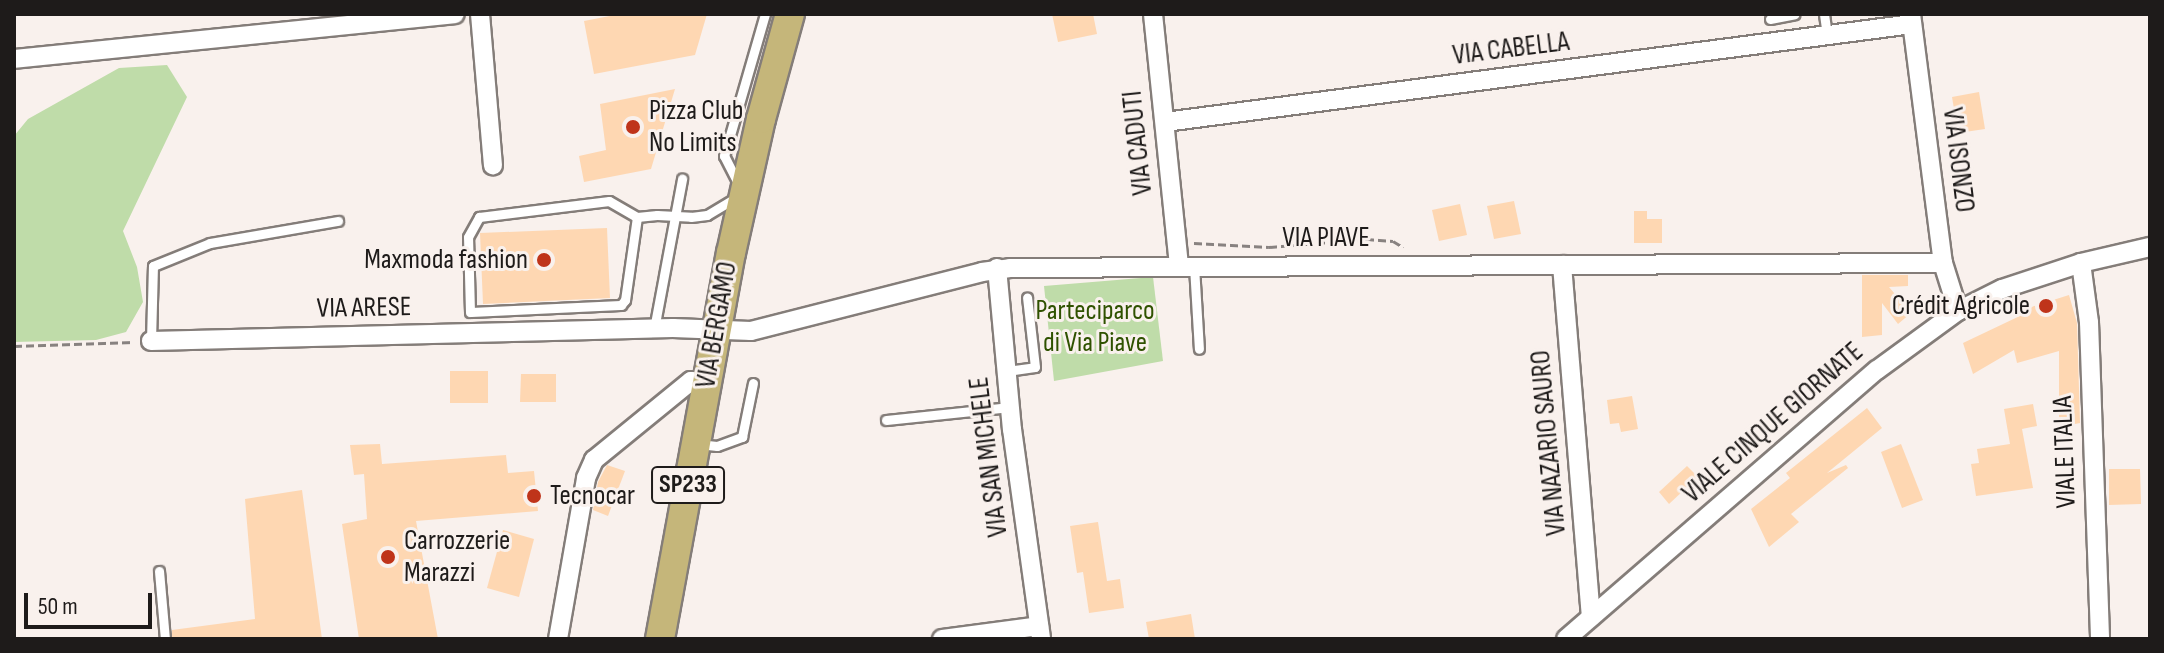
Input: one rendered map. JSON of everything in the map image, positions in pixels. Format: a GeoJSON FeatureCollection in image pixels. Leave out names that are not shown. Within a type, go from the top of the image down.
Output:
{"type":"FeatureCollection","features":[{"type":"Feature","properties":{"kind":"main road","name":"VIA BERGAMO"},"geometry":{"type":"LineString","coordinates":[[660,639],[743,193],[790,14]]}},
{"type":"Feature","properties":{"kind":"street"},"geometry":{"type":"LineString","coordinates":[[14,59],[455,14]]}},
{"type":"Feature","properties":{"kind":"street"},"geometry":{"type":"LineString","coordinates":[[480,14],[493,165]]}},
{"type":"Feature","properties":{"kind":"street","name":"VIA CADUTI"},"geometry":{"type":"LineString","coordinates":[[1153,14],[1186,266]]}},
{"type":"Feature","properties":{"kind":"street","name":"VIA CABELLA"},"geometry":{"type":"LineString","coordinates":[[1165,122],[1827,36],[1912,19]]}},
{"type":"Feature","properties":{"kind":"street","name":"VIA ISONZO"},"geometry":{"type":"LineString","coordinates":[[1912,19],[1943,263],[1958,311]]}},
{"type":"Feature","properties":{"kind":"street","name":"VIALE CINQUE GIORNATE"},"geometry":{"type":"LineString","coordinates":[[1566,639],[1877,370],[1958,311],[2002,289],[2081,263],[2150,247]]}},
{"type":"Feature","properties":{"kind":"street","name":"VIA PIAVE"},"geometry":{"type":"LineString","coordinates":[[716,332],[751,331],[997,268],[1943,263]]}},
{"type":"Feature","properties":{"kind":"street","name":"VIALE ITALIA"},"geometry":{"type":"LineString","coordinates":[[2081,263],[2089,322],[2100,639]]}},
{"type":"Feature","properties":{"kind":"street","name":"VIA NAZARIO SAURO"},"geometry":{"type":"LineString","coordinates":[[1562,265],[1591,617]]}},
{"type":"Feature","properties":{"kind":"street","name":"VIA SAN MICHELE"},"geometry":{"type":"LineString","coordinates":[[997,268],[1010,407],[1040,632]]}},
{"type":"Feature","properties":{"kind":"street","name":"VIA ARESE"},"geometry":{"type":"LineString","coordinates":[[151,341],[654,329],[716,332]]}},
{"type":"Feature","properties":{"kind":"street"},"geometry":{"type":"LineString","coordinates":[[558,639],[586,478],[594,460],[691,381],[707,382]]}},
{"type":"Feature","properties":{"kind":"street"},"geometry":{"type":"LineString","coordinates":[[942,639],[1040,632]]}},
{"type":"Feature","properties":{"kind":"lane"},"geometry":{"type":"LineString","coordinates":[[637,217],[625,300],[621,305],[470,312],[468,237],[479,217],[609,201],[637,217],[707,215],[743,193],[724,156],[765,14]]}},
{"type":"Feature","properties":{"kind":"lane"},"geometry":{"type":"LineString","coordinates":[[1770,19],[1795,14]]}},
{"type":"Feature","properties":{"kind":"lane"},"geometry":{"type":"LineString","coordinates":[[1824,14],[1827,36]]}},
{"type":"Feature","properties":{"kind":"lane"},"geometry":{"type":"LineString","coordinates":[[654,329],[682,179]]}},
{"type":"Feature","properties":{"kind":"lane"},"geometry":{"type":"LineString","coordinates":[[151,341],[153,266],[210,243],[338,221]]}},
{"type":"Feature","properties":{"kind":"lane"},"geometry":{"type":"LineString","coordinates":[[1186,266],[1199,349]]}},
{"type":"Feature","properties":{"kind":"lane"},"geometry":{"type":"LineString","coordinates":[[1007,371],[1035,367],[1027,297]]}},
{"type":"Feature","properties":{"kind":"lane"},"geometry":{"type":"LineString","coordinates":[[696,444],[717,446],[742,437],[753,383]]}},
{"type":"Feature","properties":{"kind":"lane"},"geometry":{"type":"LineString","coordinates":[[886,420],[1010,407]]}},
{"type":"Feature","properties":{"kind":"lane"},"geometry":{"type":"LineString","coordinates":[[159,571],[165,639]]}},
{"type":"Feature","properties":{"kind":"path"},"geometry":{"type":"LineString","coordinates":[[1192,228],[1194,244],[1269,247],[1366,239],[1393,241],[1410,256],[1413,265]]}},
{"type":"Feature","properties":{"kind":"path"},"geometry":{"type":"LineString","coordinates":[[14,346],[151,341]]}},
{"type":"Feature","properties":{"kind":"green space"},"geometry":{"type":"Polygon","coordinates":[[[167,65],[187,97],[123,231],[137,267],[143,302],[126,332],[96,340],[14,342],[14,136],[28,119],[119,68],[167,65]]]}},
{"type":"Feature","properties":{"kind":"green space","name":"Parteciparco di Via Piave"},"geometry":{"type":"Polygon","coordinates":[[[1153,277],[1163,361],[1054,381],[1044,286],[1153,277]]]}},
{"type":"Feature","properties":{"kind":"building"},"geometry":{"type":"Polygon","coordinates":[[[620,14],[707,14],[695,55],[594,74],[584,21],[620,14]]]}},
{"type":"Feature","properties":{"kind":"building"},"geometry":{"type":"Polygon","coordinates":[[[1052,14],[1093,14],[1097,34],[1058,42],[1052,14]]]}},
{"type":"Feature","properties":{"kind":"building","name":"Pizza Club No Limits"},"geometry":{"type":"Polygon","coordinates":[[[675,89],[651,169],[584,182],[579,156],[606,150],[600,104],[675,89]]]}},
{"type":"Feature","properties":{"kind":"building"},"geometry":{"type":"Polygon","coordinates":[[[1979,92],[1985,129],[1958,133],[1952,97],[1979,92]]]}},
{"type":"Feature","properties":{"kind":"building"},"geometry":{"type":"Polygon","coordinates":[[[1514,201],[1521,234],[1494,239],[1487,206],[1514,201]]]}},
{"type":"Feature","properties":{"kind":"building"},"geometry":{"type":"Polygon","coordinates":[[[1460,204],[1467,235],[1439,241],[1432,210],[1460,204]]]}},
{"type":"Feature","properties":{"kind":"building"},"geometry":{"type":"Polygon","coordinates":[[[1634,211],[1647,211],[1647,219],[1662,219],[1662,243],[1634,243],[1634,211]]]}},
{"type":"Feature","properties":{"kind":"building"},"geometry":{"type":"Polygon","coordinates":[[[607,228],[610,298],[483,304],[480,233],[607,228]]]}},
{"type":"Feature","properties":{"kind":"building"},"geometry":{"type":"Polygon","coordinates":[[[1862,275],[1908,275],[1908,286],[1889,287],[1911,313],[1898,324],[1882,303],[1882,335],[1862,337],[1862,275]]]}},
{"type":"Feature","properties":{"kind":"building"},"geometry":{"type":"Polygon","coordinates":[[[2069,295],[2077,323],[2080,423],[2059,427],[2059,351],[2017,363],[2014,350],[1973,374],[1963,343],[2024,314],[2022,310],[2069,295]]]}},
{"type":"Feature","properties":{"kind":"building"},"geometry":{"type":"Polygon","coordinates":[[[450,371],[488,371],[488,403],[450,403],[450,371]]]}},
{"type":"Feature","properties":{"kind":"building"},"geometry":{"type":"Polygon","coordinates":[[[521,374],[556,374],[556,402],[520,402],[521,374]]]}},
{"type":"Feature","properties":{"kind":"building"},"geometry":{"type":"Polygon","coordinates":[[[1632,396],[1638,429],[1621,432],[1619,423],[1610,424],[1607,400],[1632,396]]]}},
{"type":"Feature","properties":{"kind":"building"},"geometry":{"type":"Polygon","coordinates":[[[2033,404],[2037,426],[2022,429],[2033,488],[1976,496],[1971,464],[1979,463],[1977,449],[2010,444],[2004,409],[2033,404]]]}},
{"type":"Feature","properties":{"kind":"building"},"geometry":{"type":"Polygon","coordinates":[[[1867,408],[1882,428],[1827,473],[1846,465],[1848,468],[1791,514],[1799,522],[1769,547],[1751,509],[1790,478],[1786,473],[1867,408]]]}},
{"type":"Feature","properties":{"kind":"building"},"geometry":{"type":"Polygon","coordinates":[[[380,444],[382,464],[506,455],[508,473],[534,471],[538,511],[416,521],[438,639],[359,639],[342,524],[367,519],[364,474],[354,475],[350,445],[380,444]]]}},
{"type":"Feature","properties":{"kind":"building"},"geometry":{"type":"Polygon","coordinates":[[[1901,444],[1923,500],[1902,508],[1881,452],[1901,444]]]}},
{"type":"Feature","properties":{"kind":"building"},"geometry":{"type":"Polygon","coordinates":[[[607,465],[625,471],[608,516],[593,510],[598,482],[607,465]]]}},
{"type":"Feature","properties":{"kind":"building"},"geometry":{"type":"Polygon","coordinates":[[[1687,466],[1698,477],[1669,504],[1659,492],[1687,466]]]}},
{"type":"Feature","properties":{"kind":"building"},"geometry":{"type":"Polygon","coordinates":[[[2109,469],[2140,469],[2141,504],[2109,505],[2109,469]]]}},
{"type":"Feature","properties":{"kind":"building"},"geometry":{"type":"Polygon","coordinates":[[[302,490],[322,639],[172,639],[172,630],[255,619],[245,499],[302,490]]]}},
{"type":"Feature","properties":{"kind":"building"},"geometry":{"type":"Polygon","coordinates":[[[1098,522],[1107,581],[1120,579],[1124,608],[1089,613],[1083,572],[1077,573],[1070,526],[1098,522]]]}},
{"type":"Feature","properties":{"kind":"building"},"geometry":{"type":"Polygon","coordinates":[[[503,530],[534,539],[519,597],[487,588],[503,530]]]}},
{"type":"Feature","properties":{"kind":"building"},"geometry":{"type":"Polygon","coordinates":[[[1191,614],[1195,639],[1149,639],[1146,622],[1191,614]]]}},
{"type":"Feature","properties":{"kind":"place","name":"Pizza Club No Limits"},"geometry":{"type":"Point","coordinates":[633,127]}},
{"type":"Feature","properties":{"kind":"place","name":"Maxmoda fashion"},"geometry":{"type":"Point","coordinates":[544,260]}},
{"type":"Feature","properties":{"kind":"place","name":"Crédit Agricole"},"geometry":{"type":"Point","coordinates":[2046,306]}},
{"type":"Feature","properties":{"kind":"place","name":"Tecnocar"},"geometry":{"type":"Point","coordinates":[534,496]}},
{"type":"Feature","properties":{"kind":"place","name":"Carrozzerie Marazzi"},"geometry":{"type":"Point","coordinates":[388,557]}}]}
